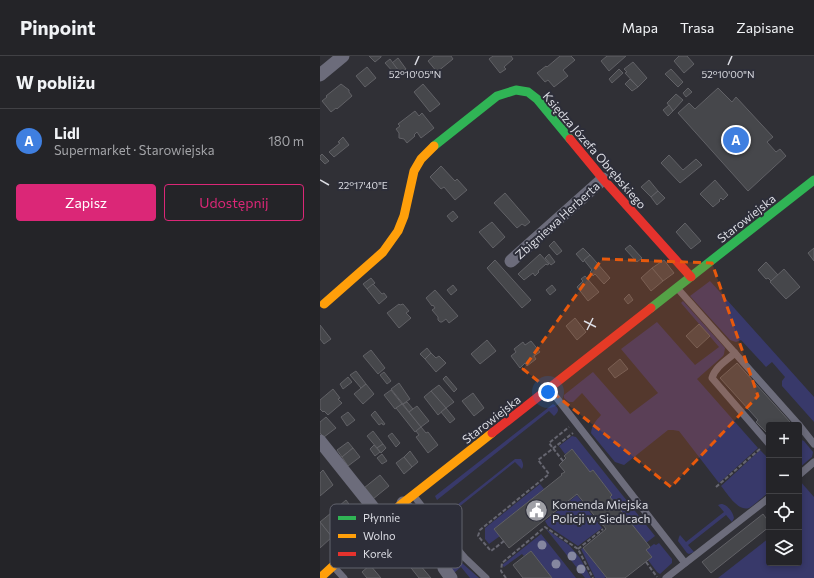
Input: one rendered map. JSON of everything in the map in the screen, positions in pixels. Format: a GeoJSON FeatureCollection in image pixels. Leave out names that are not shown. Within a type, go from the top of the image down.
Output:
{"type":"FeatureCollection","features":[{"type":"Feature","properties":{"kind":"main road","name":"Księdza Józefa Obrębskiego"},"geometry":{"type":"LineString","coordinates":[[324,304],[383,252],[398,231],[404,216],[414,171],[421,159],[431,148],[497,96],[516,90],[528,92],[537,99],[603,179],[691,277]]}},
{"type":"Feature","properties":{"kind":"main road","name":"Starowiejska"},"geometry":{"type":"LineString","coordinates":[[403,503],[814,180]]}},
{"type":"Feature","properties":{"kind":"main road","name":"Starowiejska"},"geometry":{"type":"LineString","coordinates":[[320,578],[331,568]]}},
{"type":"Feature","properties":{"kind":"street"},"geometry":{"type":"LineString","coordinates":[[320,75],[343,56]]}},
{"type":"Feature","properties":{"kind":"street","name":"Zbigniewa Herberta"},"geometry":{"type":"LineString","coordinates":[[511,261],[603,179]]}},
{"type":"Feature","properties":{"kind":"street"},"geometry":{"type":"LineString","coordinates":[[320,441],[370,504]]}},
{"type":"Feature","properties":{"kind":"street"},"geometry":{"type":"LineString","coordinates":[[444,568],[451,578]]}},
{"type":"Feature","properties":{"kind":"lane"},"geometry":{"type":"LineString","coordinates":[[677,288],[795,422]]}},
{"type":"Feature","properties":{"kind":"lane"},"geometry":{"type":"LineString","coordinates":[[735,353],[716,369],[712,378],[766,441]]}},
{"type":"Feature","properties":{"kind":"lane"},"geometry":{"type":"LineString","coordinates":[[549,388],[686,563]]}},
{"type":"Feature","properties":{"kind":"lane"},"geometry":{"type":"LineString","coordinates":[[802,430],[814,444]]}},
{"type":"Feature","properties":{"kind":"lane"},"geometry":{"type":"LineString","coordinates":[[802,472],[814,462]]}},
{"type":"Feature","properties":{"kind":"lane"},"geometry":{"type":"LineString","coordinates":[[414,495],[421,504]]}},
{"type":"Feature","properties":{"kind":"lane"},"geometry":{"type":"LineString","coordinates":[[666,578],[766,500]]}},
{"type":"Feature","properties":{"kind":"lane"},"geometry":{"type":"LineString","coordinates":[[462,554],[486,578]]}},
{"type":"Feature","properties":{"kind":"lane"},"geometry":{"type":"LineString","coordinates":[[335,568],[344,578]]}},
{"type":"Feature","properties":{"kind":"path"},"geometry":{"type":"LineString","coordinates":[[504,541],[491,551],[478,536],[478,533],[482,527],[549,474],[538,460],[574,432]]}},
{"type":"Feature","properties":{"kind":"path"},"geometry":{"type":"LineString","coordinates":[[716,487],[766,445]]}},
{"type":"Feature","properties":{"kind":"path"},"geometry":{"type":"LineString","coordinates":[[553,448],[563,461]]}},
{"type":"Feature","properties":{"kind":"path"},"geometry":{"type":"LineString","coordinates":[[506,578],[501,571],[502,563],[546,527],[578,549],[593,578]]}},
{"type":"Feature","properties":{"kind":"path"},"geometry":{"type":"LineString","coordinates":[[578,549],[603,530]]}},
{"type":"Feature","properties":{"kind":"path"},"geometry":{"type":"LineString","coordinates":[[646,562],[658,578]]}},
{"type":"Feature","properties":{"kind":"highlighted area"},"geometry":{"type":"Polygon","coordinates":[[[602,259],[712,263],[758,396],[671,487],[523,369],[602,259]]]}},
{"type":"Feature","properties":{"kind":"shaded area"},"geometry":{"type":"Polygon","coordinates":[[[710,281],[814,397],[814,422],[782,386],[782,381],[785,377],[772,362],[766,367],[741,340],[736,342],[730,340],[690,296],[710,281]]]}},
{"type":"Feature","properties":{"kind":"shaded area"},"geometry":{"type":"Polygon","coordinates":[[[683,301],[725,348],[723,356],[697,379],[758,448],[719,483],[679,431],[668,430],[624,465],[615,462],[591,433],[593,425],[601,415],[582,393],[573,402],[569,402],[564,398],[564,395],[593,372],[630,414],[658,393],[621,349],[657,322],[695,365],[719,347],[681,303],[683,301]]]}},
{"type":"Feature","properties":{"kind":"shaded area"},"geometry":{"type":"Polygon","coordinates":[[[553,404],[558,410],[554,416],[549,411],[437,500],[435,496],[553,404]]]}},
{"type":"Feature","properties":{"kind":"shaded area"},"geometry":{"type":"Polygon","coordinates":[[[572,436],[576,437],[655,536],[646,543],[610,497],[612,495],[593,470],[590,472],[572,449],[565,454],[559,446],[572,436]]]}},
{"type":"Feature","properties":{"kind":"shaded area"},"geometry":{"type":"Polygon","coordinates":[[[802,440],[813,452],[812,457],[802,465],[802,440]]]}},
{"type":"Feature","properties":{"kind":"shaded area"},"geometry":{"type":"Polygon","coordinates":[[[760,450],[766,456],[766,494],[751,507],[745,508],[737,505],[721,486],[760,450]]]}},
{"type":"Feature","properties":{"kind":"shaded area"},"geometry":{"type":"Polygon","coordinates":[[[515,459],[521,459],[523,464],[522,469],[515,462],[462,505],[458,504],[515,459]]]}},
{"type":"Feature","properties":{"kind":"shaded area"},"geometry":{"type":"Polygon","coordinates":[[[802,483],[814,497],[814,578],[718,578],[766,540],[766,566],[802,566],[802,483]]]}},
{"type":"Feature","properties":{"kind":"shaded area"},"geometry":{"type":"Polygon","coordinates":[[[540,484],[544,489],[494,529],[500,536],[489,544],[485,539],[485,528],[540,484]]]}},
{"type":"Feature","properties":{"kind":"shaded area"},"geometry":{"type":"Polygon","coordinates":[[[577,495],[602,528],[578,546],[548,526],[545,521],[577,495]]]}},
{"type":"Feature","properties":{"kind":"shaded area"},"geometry":{"type":"Polygon","coordinates":[[[718,505],[725,505],[731,511],[734,518],[732,522],[726,515],[688,545],[694,552],[689,554],[687,553],[678,541],[680,535],[686,542],[724,512],[718,505]]]}},
{"type":"Feature","properties":{"kind":"shaded area"},"geometry":{"type":"Polygon","coordinates":[[[546,529],[569,545],[580,558],[591,578],[585,578],[546,529]]]}},
{"type":"Feature","properties":{"kind":"shaded area"},"geometry":{"type":"Polygon","coordinates":[[[541,534],[576,578],[552,578],[531,551],[524,556],[522,554],[504,567],[502,565],[541,534]]]}},
{"type":"Feature","properties":{"kind":"shaded area"},"geometry":{"type":"Polygon","coordinates":[[[659,543],[672,559],[672,563],[660,574],[648,560],[652,557],[646,550],[654,544],[656,545],[659,543]]]}},
{"type":"Feature","properties":{"kind":"shaded area"},"geometry":{"type":"Polygon","coordinates":[[[583,548],[606,577],[595,578],[581,549],[583,548]]]}},
{"type":"Feature","properties":{"kind":"shaded area"},"geometry":{"type":"Polygon","coordinates":[[[462,563],[479,578],[470,578],[462,568],[462,563]]]}},
{"type":"Feature","properties":{"kind":"shaded area"},"geometry":{"type":"Polygon","coordinates":[[[451,568],[460,568],[454,573],[451,571],[451,568]]]}},
{"type":"Feature","properties":{"kind":"building"},"geometry":{"type":"Polygon","coordinates":[[[369,56],[381,56],[381,57],[375,62],[369,56]]]}},
{"type":"Feature","properties":{"kind":"building"},"geometry":{"type":"Polygon","coordinates":[[[434,56],[451,56],[453,59],[437,72],[428,61],[434,56]]]}},
{"type":"Feature","properties":{"kind":"building"},"geometry":{"type":"Polygon","coordinates":[[[493,56],[511,56],[513,59],[504,67],[506,69],[500,73],[489,59],[493,56]]]}},
{"type":"Feature","properties":{"kind":"building"},"geometry":{"type":"Polygon","coordinates":[[[560,56],[571,56],[575,60],[563,70],[568,76],[554,87],[548,80],[545,82],[537,73],[560,56]]]}},
{"type":"Feature","properties":{"kind":"building"},"geometry":{"type":"Polygon","coordinates":[[[607,56],[626,56],[609,71],[601,61],[607,56]]]}},
{"type":"Feature","properties":{"kind":"building"},"geometry":{"type":"Polygon","coordinates":[[[679,56],[687,56],[694,64],[684,73],[674,61],[679,56]]]}},
{"type":"Feature","properties":{"kind":"building"},"geometry":{"type":"Polygon","coordinates":[[[398,58],[406,69],[401,73],[392,63],[398,58]]]}},
{"type":"Feature","properties":{"kind":"building"},"geometry":{"type":"Polygon","coordinates":[[[390,59],[398,70],[394,73],[385,63],[390,59]]]}},
{"type":"Feature","properties":{"kind":"building"},"geometry":{"type":"Polygon","coordinates":[[[633,62],[647,78],[638,87],[625,73],[627,72],[624,69],[633,62]]]}},
{"type":"Feature","properties":{"kind":"building"},"geometry":{"type":"Polygon","coordinates":[[[367,67],[376,78],[365,87],[356,76],[367,67]]]}},
{"type":"Feature","properties":{"kind":"building"},"geometry":{"type":"Polygon","coordinates":[[[619,69],[623,73],[612,83],[609,79],[619,69]]]}},
{"type":"Feature","properties":{"kind":"building"},"geometry":{"type":"Polygon","coordinates":[[[671,69],[683,82],[678,87],[665,74],[671,69]]]}},
{"type":"Feature","properties":{"kind":"building"},"geometry":{"type":"Polygon","coordinates":[[[630,79],[638,87],[632,91],[625,84],[630,79]]]}},
{"type":"Feature","properties":{"kind":"building"},"geometry":{"type":"Polygon","coordinates":[[[341,84],[349,90],[352,96],[337,109],[336,108],[331,112],[322,101],[341,84]]]}},
{"type":"Feature","properties":{"kind":"building"},"geometry":{"type":"Polygon","coordinates":[[[423,84],[440,104],[430,112],[414,92],[423,84]]]}},
{"type":"Feature","properties":{"kind":"building"},"geometry":{"type":"Polygon","coordinates":[[[688,88],[692,92],[686,97],[683,93],[688,88]]]}},
{"type":"Feature","properties":{"kind":"building"},"geometry":{"type":"Polygon","coordinates":[[[718,88],[732,102],[736,97],[773,137],[767,142],[776,152],[780,149],[786,156],[748,191],[678,113],[689,103],[695,109],[718,88]]]}},
{"type":"Feature","properties":{"kind":"building"},"geometry":{"type":"Polygon","coordinates":[[[676,94],[683,100],[673,111],[667,103],[676,94]]]}},
{"type":"Feature","properties":{"kind":"building"},"geometry":{"type":"Polygon","coordinates":[[[669,105],[673,111],[668,116],[663,110],[669,105]]]}},
{"type":"Feature","properties":{"kind":"building"},"geometry":{"type":"Polygon","coordinates":[[[415,111],[419,116],[422,113],[434,128],[421,138],[417,132],[414,135],[415,136],[407,143],[404,139],[399,138],[399,133],[396,129],[400,126],[398,124],[415,111]]]}},
{"type":"Feature","properties":{"kind":"building"},"geometry":{"type":"Polygon","coordinates":[[[343,137],[349,145],[334,157],[329,152],[340,143],[338,142],[343,137]]]}},
{"type":"Feature","properties":{"kind":"building"},"geometry":{"type":"Polygon","coordinates":[[[322,154],[329,161],[325,164],[320,159],[322,154]]]}},
{"type":"Feature","properties":{"kind":"building"},"geometry":{"type":"Polygon","coordinates":[[[669,155],[683,170],[696,159],[702,165],[680,183],[661,163],[669,155]]]}},
{"type":"Feature","properties":{"kind":"building"},"geometry":{"type":"Polygon","coordinates":[[[441,166],[455,181],[457,179],[467,190],[455,200],[444,187],[441,189],[430,177],[441,166]]]}},
{"type":"Feature","properties":{"kind":"building"},"geometry":{"type":"Polygon","coordinates":[[[649,180],[658,191],[651,197],[641,187],[649,180]]]}},
{"type":"Feature","properties":{"kind":"building"},"geometry":{"type":"Polygon","coordinates":[[[715,180],[728,195],[723,200],[721,198],[719,200],[720,201],[713,207],[700,194],[715,180]]]}},
{"type":"Feature","properties":{"kind":"building"},"geometry":{"type":"Polygon","coordinates":[[[658,191],[665,198],[657,205],[651,197],[658,191]]]}},
{"type":"Feature","properties":{"kind":"building"},"geometry":{"type":"Polygon","coordinates":[[[505,193],[530,222],[525,226],[522,224],[517,228],[494,203],[505,193]]]}},
{"type":"Feature","properties":{"kind":"building"},"geometry":{"type":"Polygon","coordinates":[[[453,211],[458,217],[452,222],[447,216],[453,211]]]}},
{"type":"Feature","properties":{"kind":"building"},"geometry":{"type":"Polygon","coordinates":[[[492,222],[505,237],[493,248],[479,232],[492,222]]]}},
{"type":"Feature","properties":{"kind":"building"},"geometry":{"type":"Polygon","coordinates":[[[685,223],[701,241],[691,249],[676,232],[685,223]]]}},
{"type":"Feature","properties":{"kind":"building"},"geometry":{"type":"Polygon","coordinates":[[[554,241],[562,251],[557,255],[549,246],[554,241]]]}},
{"type":"Feature","properties":{"kind":"building"},"geometry":{"type":"Polygon","coordinates":[[[630,245],[642,258],[637,262],[625,249],[630,245]]]}},
{"type":"Feature","properties":{"kind":"building"},"geometry":{"type":"Polygon","coordinates":[[[583,248],[590,255],[583,262],[576,254],[583,248]]]}},
{"type":"Feature","properties":{"kind":"building"},"geometry":{"type":"Polygon","coordinates":[[[814,248],[814,261],[808,253],[814,248]]]}},
{"type":"Feature","properties":{"kind":"building"},"geometry":{"type":"Polygon","coordinates":[[[540,254],[549,264],[546,264],[535,276],[533,273],[524,280],[518,274],[540,254]]]}},
{"type":"Feature","properties":{"kind":"building"},"geometry":{"type":"Polygon","coordinates":[[[549,254],[555,262],[551,265],[545,258],[549,254]]]}},
{"type":"Feature","properties":{"kind":"building"},"geometry":{"type":"Polygon","coordinates":[[[590,255],[610,278],[604,284],[595,274],[593,276],[590,272],[592,270],[584,260],[590,255]]]}},
{"type":"Feature","properties":{"kind":"building"},"geometry":{"type":"Polygon","coordinates":[[[495,260],[531,300],[522,308],[487,268],[495,260]]]}},
{"type":"Feature","properties":{"kind":"building"},"geometry":{"type":"Polygon","coordinates":[[[664,260],[674,273],[663,281],[652,268],[664,260]]]}},
{"type":"Feature","properties":{"kind":"building"},"geometry":{"type":"Polygon","coordinates":[[[766,262],[778,275],[771,281],[768,278],[766,279],[758,270],[766,262]]]}},
{"type":"Feature","properties":{"kind":"building"},"geometry":{"type":"Polygon","coordinates":[[[652,268],[663,281],[651,291],[641,278],[652,268]]]}},
{"type":"Feature","properties":{"kind":"building"},"geometry":{"type":"Polygon","coordinates":[[[784,269],[800,287],[786,299],[770,282],[784,269]]]}},
{"type":"Feature","properties":{"kind":"building"},"geometry":{"type":"Polygon","coordinates":[[[585,276],[599,292],[588,301],[577,287],[583,281],[581,279],[585,276]]]}},
{"type":"Feature","properties":{"kind":"building"},"geometry":{"type":"Polygon","coordinates":[[[371,278],[375,283],[367,289],[363,284],[371,278]]]}},
{"type":"Feature","properties":{"kind":"building"},"geometry":{"type":"Polygon","coordinates":[[[373,284],[382,294],[384,293],[387,297],[379,304],[367,289],[373,284]]]}},
{"type":"Feature","properties":{"kind":"building"},"geometry":{"type":"Polygon","coordinates":[[[453,285],[457,290],[451,295],[447,290],[453,285]]]}},
{"type":"Feature","properties":{"kind":"building"},"geometry":{"type":"Polygon","coordinates":[[[552,285],[556,290],[550,295],[546,290],[552,285]]]}},
{"type":"Feature","properties":{"kind":"building"},"geometry":{"type":"Polygon","coordinates":[[[435,290],[458,316],[449,323],[446,319],[442,322],[438,320],[438,317],[432,310],[435,308],[426,298],[435,290]]]}},
{"type":"Feature","properties":{"kind":"building"},"geometry":{"type":"Polygon","coordinates":[[[629,294],[633,300],[628,304],[624,299],[629,294]]]}},
{"type":"Feature","properties":{"kind":"building"},"geometry":{"type":"Polygon","coordinates":[[[399,304],[403,304],[409,311],[406,313],[411,318],[399,328],[387,313],[399,304]]]}},
{"type":"Feature","properties":{"kind":"building"},"geometry":{"type":"Polygon","coordinates":[[[575,318],[586,332],[577,340],[566,326],[575,318]]]}},
{"type":"Feature","properties":{"kind":"building"},"geometry":{"type":"Polygon","coordinates":[[[699,324],[710,336],[697,348],[686,336],[699,324]]]}},
{"type":"Feature","properties":{"kind":"building"},"geometry":{"type":"Polygon","coordinates":[[[320,325],[331,339],[324,344],[320,339],[320,325]]]}},
{"type":"Feature","properties":{"kind":"building"},"geometry":{"type":"Polygon","coordinates":[[[487,340],[496,351],[480,364],[471,354],[487,340]]]}},
{"type":"Feature","properties":{"kind":"building"},"geometry":{"type":"Polygon","coordinates":[[[531,341],[540,352],[534,356],[536,359],[527,366],[525,363],[520,368],[511,356],[516,352],[514,349],[523,342],[525,345],[531,341]]]}},
{"type":"Feature","properties":{"kind":"building"},"geometry":{"type":"Polygon","coordinates":[[[427,348],[431,353],[425,359],[420,354],[427,348]]]}},
{"type":"Feature","properties":{"kind":"building"},"geometry":{"type":"Polygon","coordinates":[[[371,350],[385,368],[378,374],[363,356],[371,350]]]}},
{"type":"Feature","properties":{"kind":"building"},"geometry":{"type":"Polygon","coordinates":[[[431,353],[436,358],[439,356],[446,363],[436,372],[425,359],[431,353]]]}},
{"type":"Feature","properties":{"kind":"building"},"geometry":{"type":"Polygon","coordinates":[[[620,359],[628,369],[615,378],[608,369],[620,359]]]}},
{"type":"Feature","properties":{"kind":"building"},"geometry":{"type":"Polygon","coordinates":[[[737,363],[790,422],[766,422],[766,432],[756,422],[758,420],[720,378],[737,363]]]}},
{"type":"Feature","properties":{"kind":"building"},"geometry":{"type":"Polygon","coordinates":[[[356,371],[366,384],[361,388],[350,375],[356,371]]]}},
{"type":"Feature","properties":{"kind":"building"},"geometry":{"type":"Polygon","coordinates":[[[384,372],[391,381],[387,384],[380,375],[384,372]]]}},
{"type":"Feature","properties":{"kind":"building"},"geometry":{"type":"Polygon","coordinates":[[[446,376],[457,389],[454,392],[443,379],[446,376]]]}},
{"type":"Feature","properties":{"kind":"building"},"geometry":{"type":"Polygon","coordinates":[[[348,377],[352,382],[343,389],[340,384],[348,377]]]}},
{"type":"Feature","properties":{"kind":"building"},"geometry":{"type":"Polygon","coordinates":[[[399,383],[410,399],[403,404],[391,389],[399,383]]]}},
{"type":"Feature","properties":{"kind":"building"},"geometry":{"type":"Polygon","coordinates":[[[366,384],[374,394],[363,404],[354,394],[366,384]]]}},
{"type":"Feature","properties":{"kind":"building"},"geometry":{"type":"Polygon","coordinates":[[[439,385],[454,402],[446,408],[431,391],[439,385]]]}},
{"type":"Feature","properties":{"kind":"building"},"geometry":{"type":"Polygon","coordinates":[[[333,389],[340,398],[338,399],[342,403],[328,415],[320,409],[320,400],[333,389]]]}},
{"type":"Feature","properties":{"kind":"building"},"geometry":{"type":"Polygon","coordinates":[[[391,390],[402,404],[395,409],[384,395],[391,390]]]}},
{"type":"Feature","properties":{"kind":"building"},"geometry":{"type":"Polygon","coordinates":[[[431,391],[446,408],[438,415],[424,397],[431,391]]]}},
{"type":"Feature","properties":{"kind":"building"},"geometry":{"type":"Polygon","coordinates":[[[473,393],[484,408],[474,416],[462,401],[473,393]]]}},
{"type":"Feature","properties":{"kind":"building"},"geometry":{"type":"Polygon","coordinates":[[[407,402],[413,409],[409,412],[403,404],[407,402]]]}},
{"type":"Feature","properties":{"kind":"building"},"geometry":{"type":"Polygon","coordinates":[[[402,404],[421,427],[415,432],[396,408],[402,404]]]}},
{"type":"Feature","properties":{"kind":"building"},"geometry":{"type":"Polygon","coordinates":[[[417,406],[429,421],[421,427],[409,412],[417,406]]]}},
{"type":"Feature","properties":{"kind":"building"},"geometry":{"type":"Polygon","coordinates":[[[446,408],[455,419],[450,423],[441,412],[446,408]]]}},
{"type":"Feature","properties":{"kind":"building"},"geometry":{"type":"Polygon","coordinates":[[[375,411],[385,424],[383,425],[382,423],[379,425],[371,415],[375,411]]]}},
{"type":"Feature","properties":{"kind":"building"},"geometry":{"type":"Polygon","coordinates":[[[348,412],[355,420],[347,426],[341,417],[348,412]]]}},
{"type":"Feature","properties":{"kind":"building"},"geometry":{"type":"Polygon","coordinates":[[[326,417],[336,428],[324,437],[320,433],[320,422],[326,417]]]}},
{"type":"Feature","properties":{"kind":"building"},"geometry":{"type":"Polygon","coordinates":[[[421,427],[426,433],[428,432],[438,445],[428,453],[416,437],[419,435],[416,431],[421,427]]]}},
{"type":"Feature","properties":{"kind":"building"},"geometry":{"type":"Polygon","coordinates":[[[373,431],[383,444],[377,448],[367,436],[373,431]]]}},
{"type":"Feature","properties":{"kind":"building"},"geometry":{"type":"Polygon","coordinates":[[[392,433],[400,443],[396,447],[388,436],[392,433]]]}},
{"type":"Feature","properties":{"kind":"building"},"geometry":{"type":"Polygon","coordinates":[[[348,442],[353,448],[342,457],[337,450],[348,442]]]}},
{"type":"Feature","properties":{"kind":"building"},"geometry":{"type":"Polygon","coordinates":[[[383,444],[386,448],[381,453],[377,448],[383,444]]]}},
{"type":"Feature","properties":{"kind":"building"},"geometry":{"type":"Polygon","coordinates":[[[374,445],[380,452],[375,456],[370,449],[374,445]]]}},
{"type":"Feature","properties":{"kind":"building"},"geometry":{"type":"Polygon","coordinates":[[[353,448],[360,457],[348,466],[342,457],[353,448]]]}},
{"type":"Feature","properties":{"kind":"building","name":"Komenda Miejska Policji w Siedlcach"},"geometry":{"type":"Polygon","coordinates":[[[572,449],[590,472],[593,470],[612,495],[610,497],[650,547],[646,550],[652,557],[625,578],[607,578],[583,548],[606,529],[577,494],[509,548],[494,529],[565,472],[559,465],[566,458],[564,456],[572,449]]]}},
{"type":"Feature","properties":{"kind":"building"},"geometry":{"type":"Polygon","coordinates":[[[410,451],[418,462],[412,467],[404,457],[410,451]]]}},
{"type":"Feature","properties":{"kind":"building"},"geometry":{"type":"Polygon","coordinates":[[[382,454],[387,461],[382,464],[377,458],[382,454]]]}},
{"type":"Feature","properties":{"kind":"building"},"geometry":{"type":"Polygon","coordinates":[[[404,457],[412,467],[404,474],[396,463],[404,457]]]}},
{"type":"Feature","properties":{"kind":"building"},"geometry":{"type":"Polygon","coordinates":[[[323,470],[333,485],[320,496],[320,473],[323,470]]]}},
{"type":"Feature","properties":{"kind":"building"},"geometry":{"type":"Polygon","coordinates":[[[380,475],[389,486],[373,499],[364,488],[380,475]]]}},
{"type":"Feature","properties":{"kind":"building"},"geometry":{"type":"Polygon","coordinates":[[[346,500],[349,504],[341,504],[346,500]]]}},
{"type":"Feature","properties":{"kind":"building"},"geometry":{"type":"Polygon","coordinates":[[[330,514],[330,534],[320,522],[330,514]]]}},
{"type":"Feature","properties":{"kind":"building"},"geometry":{"type":"Polygon","coordinates":[[[763,514],[766,518],[766,529],[711,573],[702,562],[763,514]]]}},
{"type":"Feature","properties":{"kind":"building"},"geometry":{"type":"Polygon","coordinates":[[[320,522],[330,534],[330,539],[320,548],[320,522]]]}},
{"type":"Feature","properties":{"kind":"building"},"geometry":{"type":"Polygon","coordinates":[[[531,551],[552,578],[523,578],[513,565],[531,551]]]}},
{"type":"Feature","properties":{"kind":"building"},"geometry":{"type":"Polygon","coordinates":[[[367,568],[373,568],[381,578],[367,578],[362,572],[367,568]]]}},
{"type":"Feature","properties":{"kind":"building"},"geometry":{"type":"Polygon","coordinates":[[[411,568],[423,568],[431,578],[419,578],[411,568]]]}},
{"type":"Feature","properties":{"kind":"traffic: fast"},"geometry":{"type":"LineString","coordinates":[[434,146],[497,96],[516,90],[528,92],[537,99],[570,139]]}},
{"type":"Feature","properties":{"kind":"traffic: fast"},"geometry":{"type":"LineString","coordinates":[[651,308],[814,180]]}},
{"type":"Feature","properties":{"kind":"traffic: slow"},"geometry":{"type":"LineString","coordinates":[[324,304],[383,252],[398,231],[404,216],[414,171],[421,159],[434,146]]}},
{"type":"Feature","properties":{"kind":"traffic: slow"},"geometry":{"type":"LineString","coordinates":[[402,504],[492,433]]}},
{"type":"Feature","properties":{"kind":"traffic: slow"},"geometry":{"type":"LineString","coordinates":[[320,578],[331,568]]}},
{"type":"Feature","properties":{"kind":"traffic: jam"},"geometry":{"type":"LineString","coordinates":[[570,139],[603,179],[691,277]]}},
{"type":"Feature","properties":{"kind":"traffic: jam"},"geometry":{"type":"LineString","coordinates":[[492,433],[651,308]]}},
{"type":"Feature","properties":{"kind":"place","name":"Lidl"},"geometry":{"type":"Point","coordinates":[736,140]}},
{"type":"Feature","properties":{"kind":"place","name":"Komenda Miejska Policji w Siedlcach"},"geometry":{"type":"Point","coordinates":[536,511]}}]}
